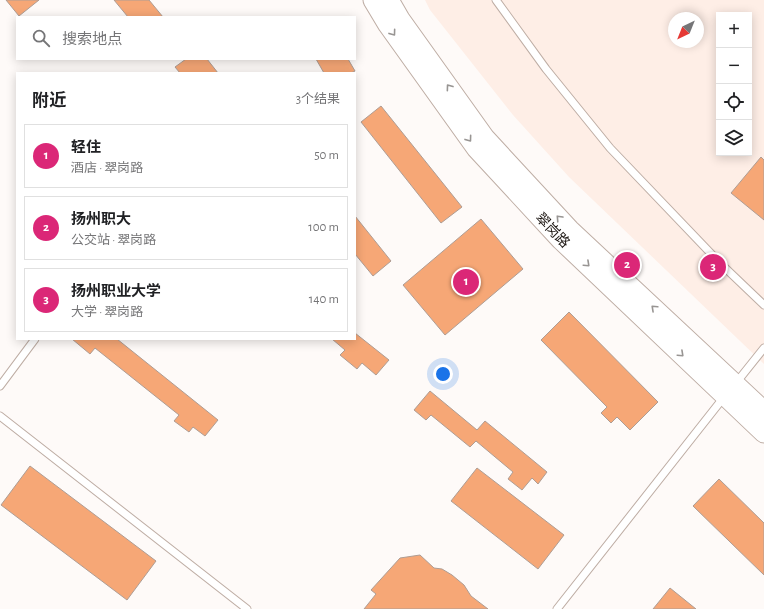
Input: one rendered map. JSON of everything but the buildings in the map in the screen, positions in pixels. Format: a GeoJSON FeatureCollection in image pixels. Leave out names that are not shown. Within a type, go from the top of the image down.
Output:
{"type":"FeatureCollection","features":[{"type":"Feature","properties":{"kind":"main road","name":"翠岗路"},"geometry":{"type":"LineString","coordinates":[[373,0],[388,25],[476,148],[561,240],[730,390],[764,411]]}},
{"type":"Feature","properties":{"kind":"main road","name":"翠岗路"},"geometry":{"type":"LineString","coordinates":[[389,0],[400,19],[485,138],[570,230],[730,390],[764,433]]}},
{"type":"Feature","properties":{"kind":"lane"},"geometry":{"type":"LineString","coordinates":[[496,0],[546,69],[610,148],[720,263],[764,305]]}},
{"type":"Feature","properties":{"kind":"lane"},"geometry":{"type":"LineString","coordinates":[[0,386],[34,340]]}},
{"type":"Feature","properties":{"kind":"lane"},"geometry":{"type":"LineString","coordinates":[[557,609],[764,348]]}},
{"type":"Feature","properties":{"kind":"lane"},"geometry":{"type":"LineString","coordinates":[[0,416],[247,609]]}},
{"type":"Feature","properties":{"kind":"shaded area"},"geometry":{"type":"Polygon","coordinates":[[[425,0],[764,0],[764,364],[569,177],[513,115],[430,10],[425,0]]]}},
{"type":"Feature","properties":{"kind":"place","name":"扬州职大"},"geometry":{"type":"Point","coordinates":[627,265]}},
{"type":"Feature","properties":{"kind":"place","name":"扬州职业大学"},"geometry":{"type":"Point","coordinates":[713,267]}},
{"type":"Feature","properties":{"kind":"place","name":"轻住"},"geometry":{"type":"Point","coordinates":[466,282]}}]}
